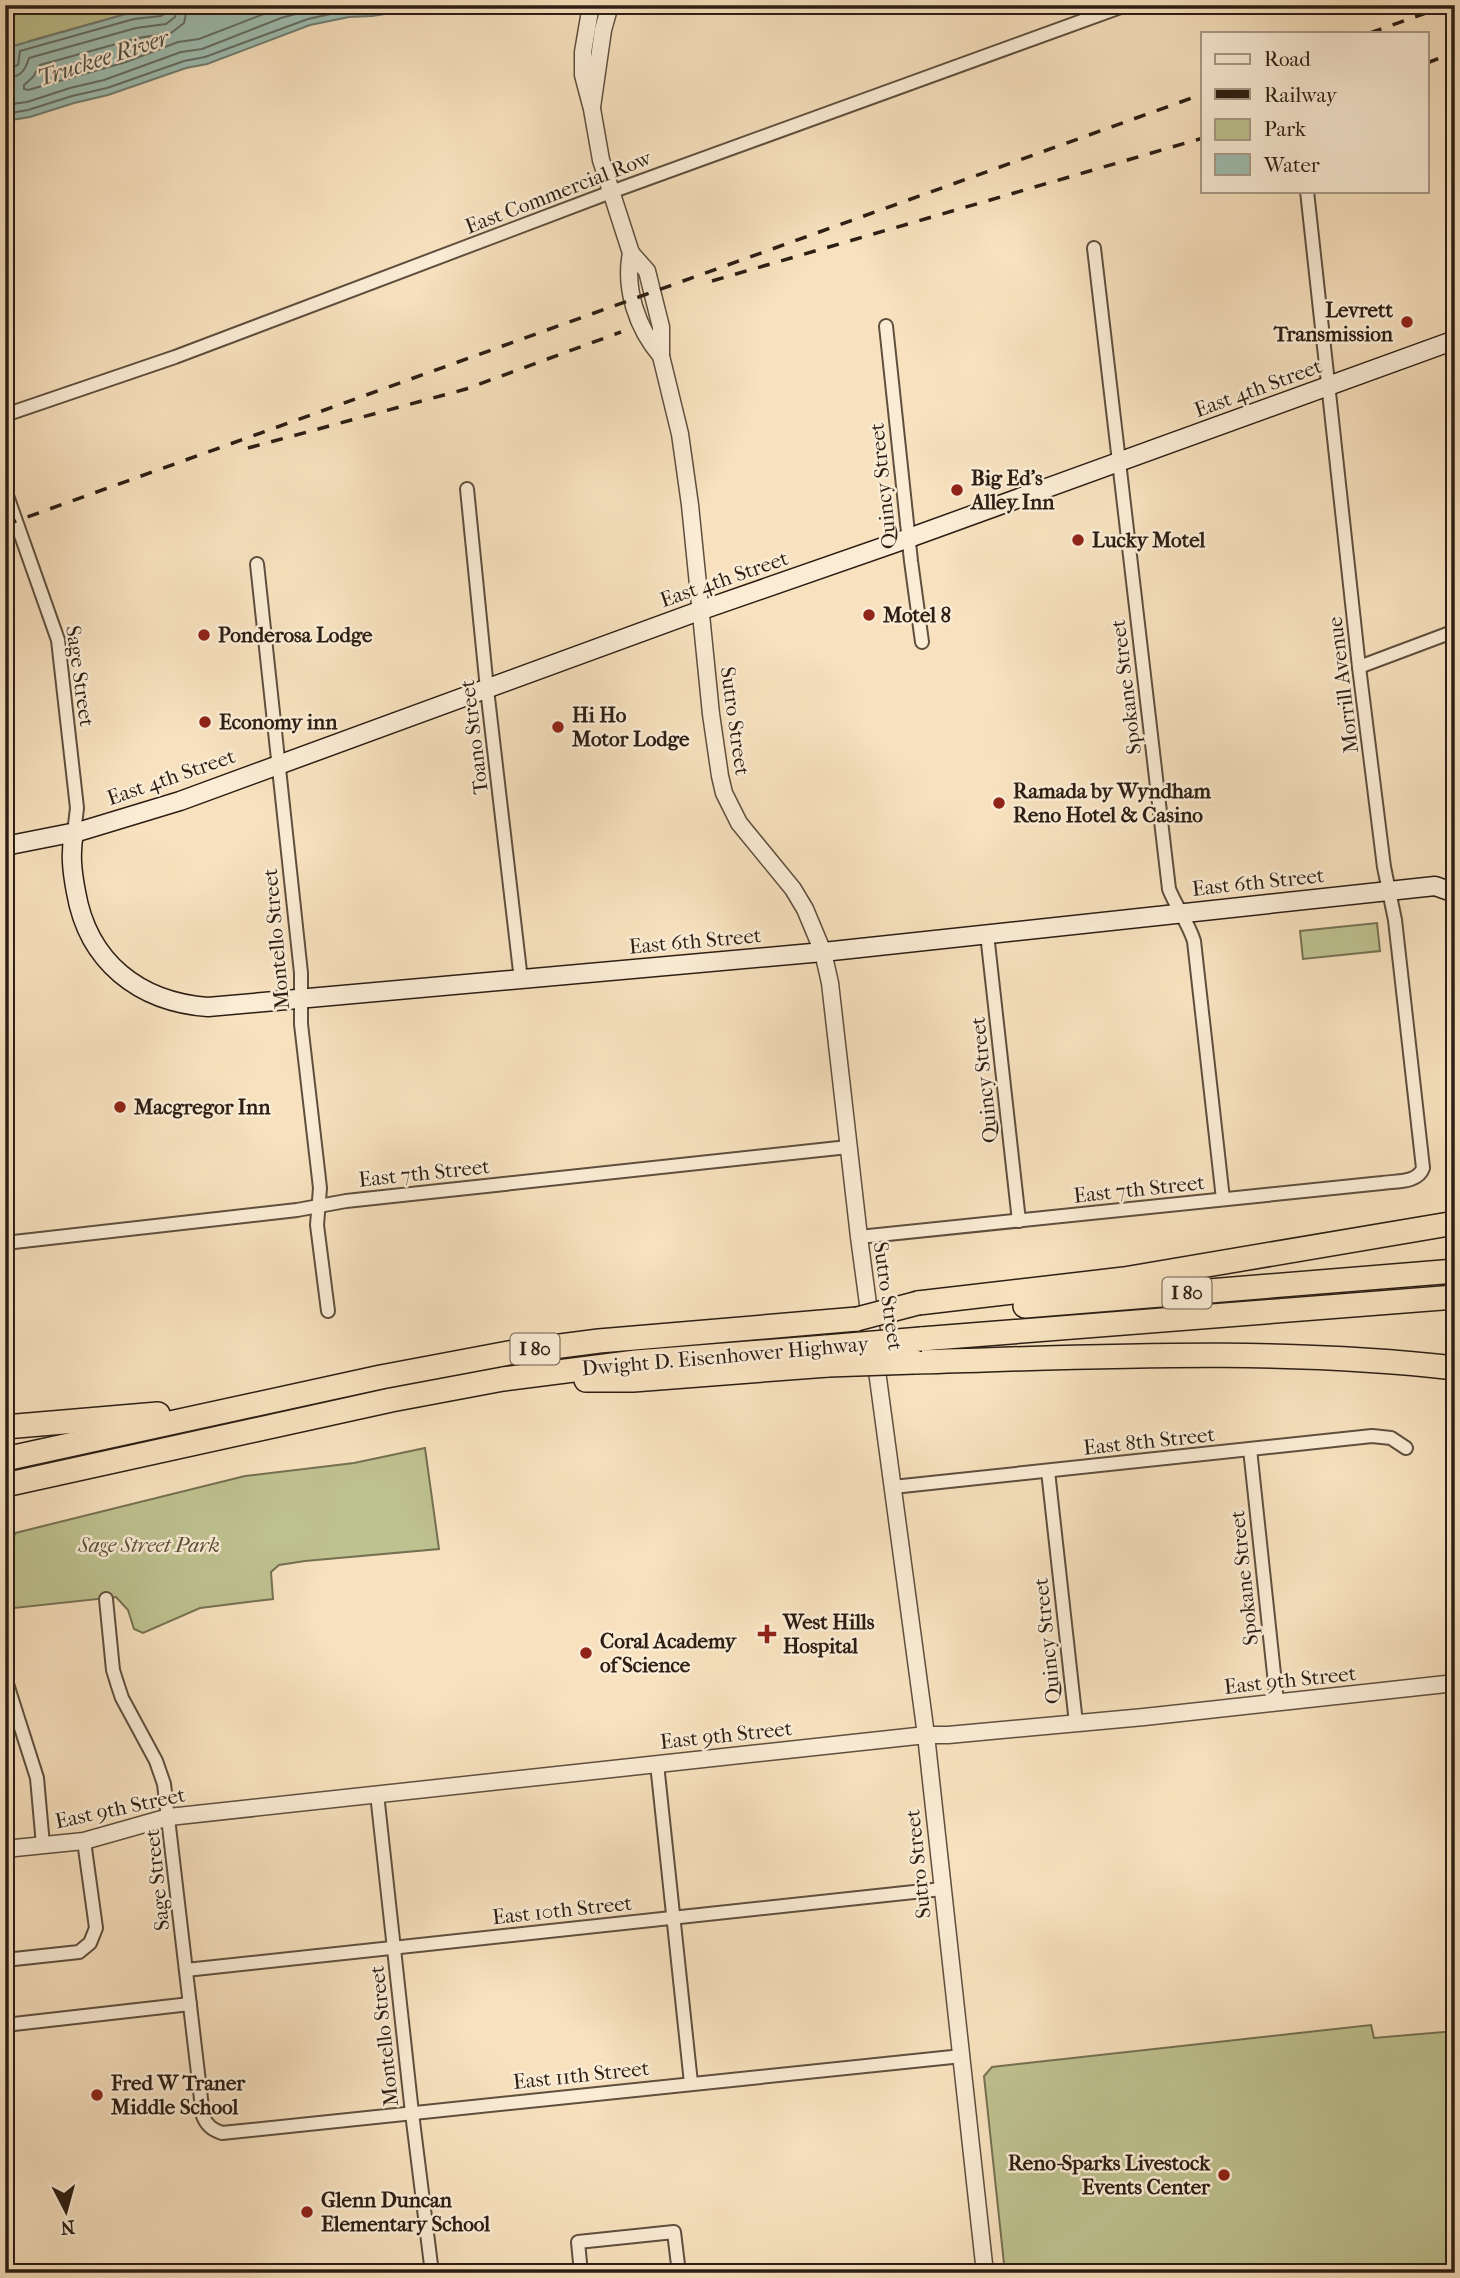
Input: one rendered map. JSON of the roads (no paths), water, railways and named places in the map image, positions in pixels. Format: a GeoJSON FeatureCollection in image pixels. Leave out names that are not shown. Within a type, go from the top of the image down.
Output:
{"type":"FeatureCollection","features":[{"type":"Feature","properties":{"kind":"highway"},"geometry":{"type":"LineString","coordinates":[[919,1309],[1124,1279],[1455,1223]]}},
{"type":"Feature","properties":{"kind":"highway","name":"Dwight D. Eisenhower Highway"},"geometry":{"type":"LineString","coordinates":[[5,1460],[412,1370],[514,1352],[613,1339],[857,1320],[919,1309],[1455,1271]]}},
{"type":"Feature","properties":{"kind":"highway","name":"Dwight D. Eisenhower Highway"},"geometry":{"type":"LineString","coordinates":[[5,1485],[391,1400],[530,1375],[636,1362],[827,1356],[921,1339],[1455,1297]]}},
{"type":"Feature","properties":{"kind":"highway"},"geometry":{"type":"LineString","coordinates":[[827,1356],[915,1362],[1276,1355],[1378,1359],[1455,1368]]}},
{"type":"Feature","properties":{"kind":"highway"},"geometry":{"type":"LineString","coordinates":[[5,1427],[252,1405]]}},
{"type":"Feature","properties":{"kind":"highway"},"geometry":{"type":"LineString","coordinates":[[5,1499],[68,1472]]}},
{"type":"Feature","properties":{"kind":"main road","name":"East 4th Street"},"geometry":{"type":"LineString","coordinates":[[5,846],[74,833],[180,801],[699,611],[1455,341]]}},
{"type":"Feature","properties":{"kind":"main road","name":"East 6th Street"},"geometry":{"type":"LineString","coordinates":[[74,833],[71,857],[78,903],[84,923],[103,956],[114,969],[152,995],[208,1007],[823,952],[1435,886],[1455,876]]}},
{"type":"Feature","properties":{"kind":"main road","name":"East 6th Street"},"geometry":{"type":"LineString","coordinates":[[1435,886],[1455,892]]}},
{"type":"Feature","properties":{"kind":"street","name":"Sutro Street"},"geometry":{"type":"LineString","coordinates":[[590,5],[583,75],[601,160],[631,253],[628,271],[630,288],[644,335],[660,356],[680,434],[690,505],[715,755],[724,793],[750,839],[799,899],[814,926],[830,983],[859,1237],[926,1735],[985,2273]]}},
{"type":"Feature","properties":{"kind":"street","name":"Sutro Street"},"geometry":{"type":"LineString","coordinates":[[592,109],[603,30],[610,5]]}},
{"type":"Feature","properties":{"kind":"street","name":"East Commercial Row"},"geometry":{"type":"LineString","coordinates":[[5,415],[175,357],[611,192],[1126,5]]}},
{"type":"Feature","properties":{"kind":"street","name":"Morrill Avenue"},"geometry":{"type":"LineString","coordinates":[[1307,192],[1359,667],[1384,867],[1395,920],[1423,1161],[1421,1174]]}},
{"type":"Feature","properties":{"kind":"street","name":"Spokane Street"},"geometry":{"type":"LineString","coordinates":[[1094,248],[1169,889],[1194,941],[1223,1199]]}},
{"type":"Feature","properties":{"kind":"street","name":"Quincy Street"},"geometry":{"type":"LineString","coordinates":[[886,326],[922,642]]}},
{"type":"Feature","properties":{"kind":"street","name":"Toano Street"},"geometry":{"type":"LineString","coordinates":[[467,489],[521,980]]}},
{"type":"Feature","properties":{"kind":"street","name":"Sage Street"},"geometry":{"type":"LineString","coordinates":[[5,490],[58,640],[77,808],[74,833]]}},
{"type":"Feature","properties":{"kind":"street","name":"Montello Street"},"geometry":{"type":"LineString","coordinates":[[257,564],[301,973],[302,1026],[320,1188],[317,1225],[328,1311]]}},
{"type":"Feature","properties":{"kind":"street"},"geometry":{"type":"LineString","coordinates":[[1359,667],[1455,631]]}},
{"type":"Feature","properties":{"kind":"street","name":"Quincy Street"},"geometry":{"type":"LineString","coordinates":[[987,934],[1019,1221]]}},
{"type":"Feature","properties":{"kind":"street","name":"East 7th Street"},"geometry":{"type":"LineString","coordinates":[[5,1243],[284,1212],[346,1201],[848,1147]]}},
{"type":"Feature","properties":{"kind":"street","name":"East 7th Street"},"geometry":{"type":"LineString","coordinates":[[859,1237],[1408,1180],[1421,1174]]}},
{"type":"Feature","properties":{"kind":"street","name":"East 8th Street"},"geometry":{"type":"LineString","coordinates":[[893,1487],[1373,1436],[1391,1438],[1406,1448]]}},
{"type":"Feature","properties":{"kind":"street","name":"Spokane Street"},"geometry":{"type":"LineString","coordinates":[[1250,1449],[1277,1703]]}},
{"type":"Feature","properties":{"kind":"street","name":"Quincy Street"},"geometry":{"type":"LineString","coordinates":[[1048,1471],[1076,1723]]}},
{"type":"Feature","properties":{"kind":"street","name":"Sage Street"},"geometry":{"type":"LineString","coordinates":[[106,1598],[113,1670],[117,1683],[122,1698],[156,1761],[164,1784],[202,2116],[208,2125]]}},
{"type":"Feature","properties":{"kind":"street","name":"East 9th Street"},"geometry":{"type":"LineString","coordinates":[[5,1849],[84,1841],[169,1817],[926,1735],[1076,1723],[1455,1683]]}},
{"type":"Feature","properties":{"kind":"street"},"geometry":{"type":"LineString","coordinates":[[7,1684],[37,1778],[43,1845]]}},
{"type":"Feature","properties":{"kind":"street"},"geometry":{"type":"LineString","coordinates":[[657,1764],[691,2082]]}},
{"type":"Feature","properties":{"kind":"street","name":"Montello Street"},"geometry":{"type":"LineString","coordinates":[[377,1794],[432,2273]]}},
{"type":"Feature","properties":{"kind":"street"},"geometry":{"type":"LineString","coordinates":[[5,1960],[79,1951],[90,1943],[96,1928],[84,1841]]}},
{"type":"Feature","properties":{"kind":"street","name":"East 10th Street"},"geometry":{"type":"LineString","coordinates":[[186,1970],[942,1889]]}},
{"type":"Feature","properties":{"kind":"street"},"geometry":{"type":"LineString","coordinates":[[5,2025],[190,2004]]}},
{"type":"Feature","properties":{"kind":"street","name":"East 11th Street"},"geometry":{"type":"LineString","coordinates":[[208,2125],[222,2133],[691,2082],[962,2056]]}},
{"type":"Feature","properties":{"kind":"street"},"geometry":{"type":"LineString","coordinates":[[581,2273],[578,2242],[674,2232],[679,2273]]}},
{"type":"Feature","properties":{"kind":"water","name":"Truckee River"},"geometry":{"type":"Polygon","coordinates":[[[171,5],[515,5],[488,9],[436,6],[310,25],[207,64],[186,68],[108,95],[30,117],[5,121],[5,63],[14,61],[6,50],[10,47],[133,12],[171,5]]]}},
{"type":"Feature","properties":{"kind":"railway"},"geometry":{"type":"LineString","coordinates":[[1373,32],[1448,5]]}},
{"type":"Feature","properties":{"kind":"railway"},"geometry":{"type":"LineString","coordinates":[[1428,63],[1455,52]]}},
{"type":"Feature","properties":{"kind":"railway"},"geometry":{"type":"LineString","coordinates":[[5,525],[1201,95]]}},
{"type":"Feature","properties":{"kind":"railway"},"geometry":{"type":"LineString","coordinates":[[712,281],[1201,139]]}},
{"type":"Feature","properties":{"kind":"railway"},"geometry":{"type":"LineString","coordinates":[[248,448],[466,389],[621,332]]}},
{"type":"Feature","properties":{"kind":"place","name":"Levrett Transmission"},"geometry":{"type":"Point","coordinates":[1407,322]}},
{"type":"Feature","properties":{"kind":"place","name":"Big Ed's Alley Inn"},"geometry":{"type":"Point","coordinates":[957,490]}},
{"type":"Feature","properties":{"kind":"place","name":"Lucky Motel"},"geometry":{"type":"Point","coordinates":[1078,540]}},
{"type":"Feature","properties":{"kind":"place","name":"Motel 8"},"geometry":{"type":"Point","coordinates":[869,615]}},
{"type":"Feature","properties":{"kind":"place","name":"Ponderosa Lodge"},"geometry":{"type":"Point","coordinates":[204,635]}},
{"type":"Feature","properties":{"kind":"place","name":"Economy inn"},"geometry":{"type":"Point","coordinates":[205,722]}},
{"type":"Feature","properties":{"kind":"place","name":"Hi Ho Motor Lodge"},"geometry":{"type":"Point","coordinates":[558,727]}},
{"type":"Feature","properties":{"kind":"place","name":"Ramada by Wyndham Reno Hotel & Casino"},"geometry":{"type":"Point","coordinates":[999,803]}},
{"type":"Feature","properties":{"kind":"place","name":"Macgregor Inn"},"geometry":{"type":"Point","coordinates":[120,1107]}},
{"type":"Feature","properties":{"kind":"place","name":"West Hills Hospital"},"geometry":{"type":"Point","coordinates":[767,1634]}},
{"type":"Feature","properties":{"kind":"place","name":"Coral Academy of Science"},"geometry":{"type":"Point","coordinates":[586,1653]}},
{"type":"Feature","properties":{"kind":"place","name":"Fred W Traner Middle School"},"geometry":{"type":"Point","coordinates":[97,2095]}},
{"type":"Feature","properties":{"kind":"place","name":"Reno-Sparks Livestock Events Center"},"geometry":{"type":"Point","coordinates":[1224,2175]}},
{"type":"Feature","properties":{"kind":"place","name":"Glenn Duncan Elementary School"},"geometry":{"type":"Point","coordinates":[307,2212]}},
{"type":"Feature","properties":{"kind":"park label","name":"Sage Street Park"},"geometry":{"type":"Point","coordinates":[149,1545]}}]}
